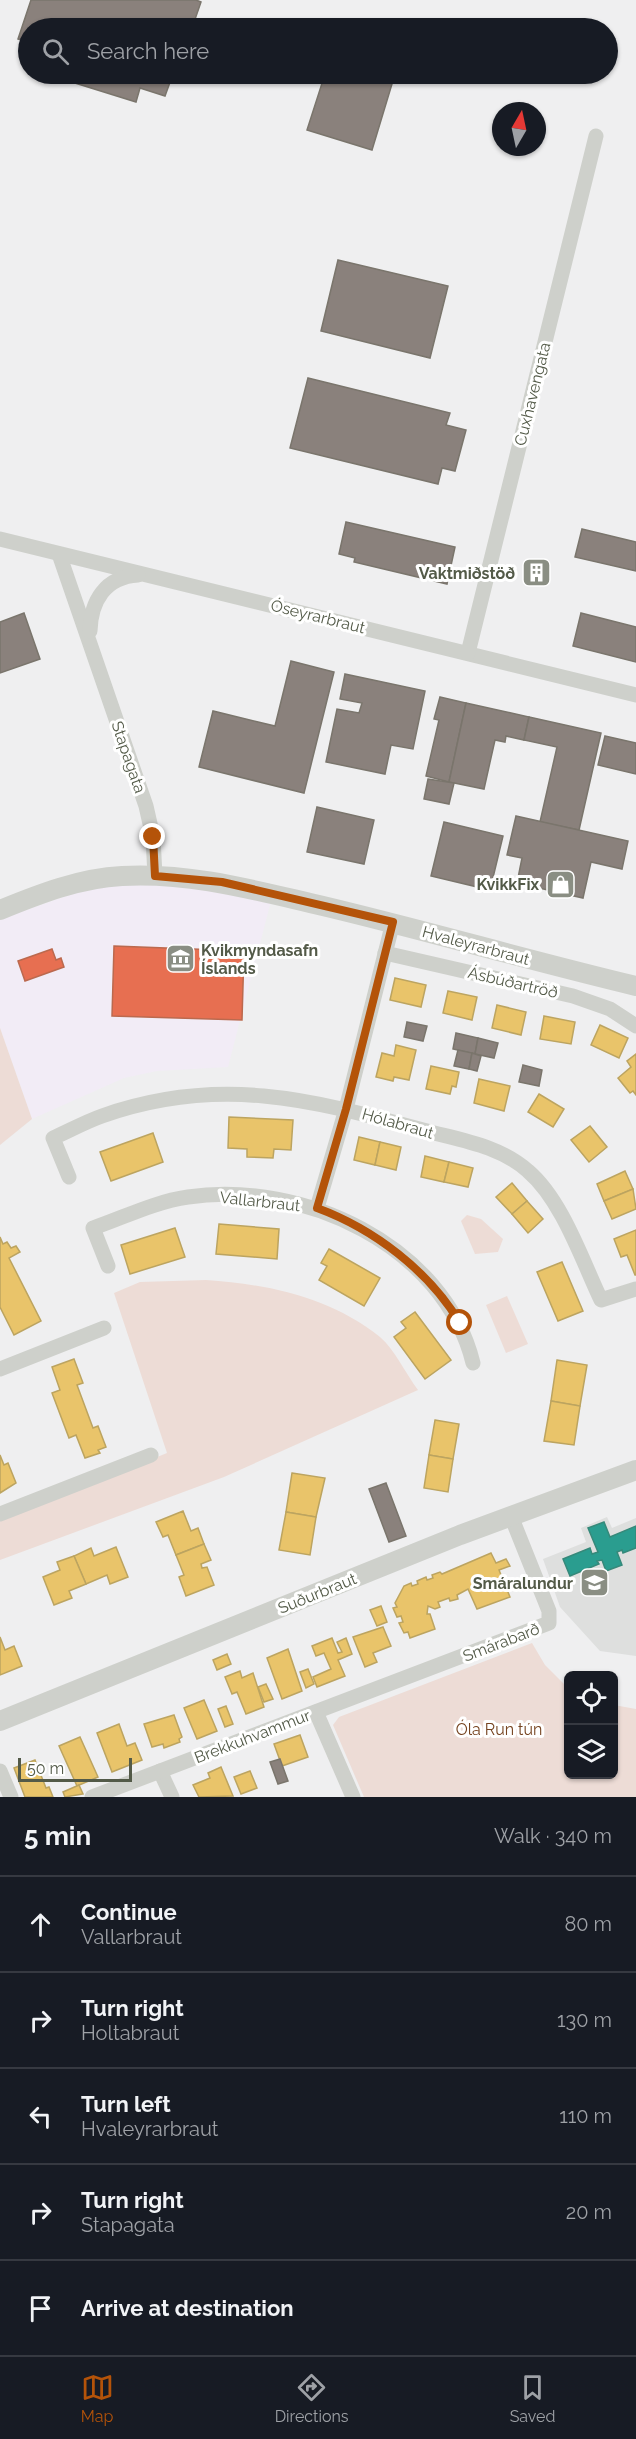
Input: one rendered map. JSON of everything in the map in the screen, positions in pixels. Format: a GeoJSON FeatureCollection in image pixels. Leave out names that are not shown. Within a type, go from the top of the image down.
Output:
{"type":"FeatureCollection","features":[{"type":"Feature","properties":{"kind":"street","name":"Cuxhavengata"},"geometry":{"type":"LineString","coordinates":[[468,652],[596,136]]}},
{"type":"Feature","properties":{"kind":"street","name":"Óseyrarbraut"},"geometry":{"type":"LineString","coordinates":[[0,539],[636,695]]}},
{"type":"Feature","properties":{"kind":"street","name":"Stapagata"},"geometry":{"type":"LineString","coordinates":[[59,554],[148,813],[154,844],[155,876]]}},
{"type":"Feature","properties":{"kind":"street","name":"Stapagata"},"geometry":{"type":"LineString","coordinates":[[89,641],[91,614],[99,595],[117,579],[147,575]]}},
{"type":"Feature","properties":{"kind":"street","name":"Hvaleyrarbraut"},"geometry":{"type":"LineString","coordinates":[[0,910],[40,894],[92,880],[122,876],[155,876],[222,882],[393,922],[636,986]]}},
{"type":"Feature","properties":{"kind":"street"},"geometry":{"type":"LineString","coordinates":[[317,1208],[346,1109],[393,922]]}},
{"type":"Feature","properties":{"kind":"street","name":"Ásbúðartröð"},"geometry":{"type":"LineString","coordinates":[[385,952],[573,996],[610,1009],[636,1026]]}},
{"type":"Feature","properties":{"kind":"street","name":"Hólabraut"},"geometry":{"type":"LineString","coordinates":[[69,1177],[52,1138],[92,1120],[142,1105],[196,1094],[230,1092],[277,1096],[346,1109],[503,1153],[538,1180],[550,1196],[602,1300],[636,1289]]}},
{"type":"Feature","properties":{"kind":"street","name":"Vallarbraut"},"geometry":{"type":"LineString","coordinates":[[108,1266],[93,1228],[159,1203],[187,1197],[225,1195],[317,1208],[375,1239],[419,1272],[442,1296],[460,1323],[473,1363]]}},
{"type":"Feature","properties":{"kind":"street"},"geometry":{"type":"LineString","coordinates":[[0,1369],[104,1328]]}},
{"type":"Feature","properties":{"kind":"street"},"geometry":{"type":"LineString","coordinates":[[0,1514],[151,1455]]}},
{"type":"Feature","properties":{"kind":"street","name":"Suðurbraut"},"geometry":{"type":"LineString","coordinates":[[0,1721],[511,1516],[636,1470]]}},
{"type":"Feature","properties":{"kind":"street","name":"Smárabarð"},"geometry":{"type":"LineString","coordinates":[[413,1676],[549,1623],[549,1611],[511,1516]]}},
{"type":"Feature","properties":{"kind":"street","name":"Brekkuhvammur"},"geometry":{"type":"LineString","coordinates":[[92,1797],[413,1676]]}},
{"type":"Feature","properties":{"kind":"street"},"geometry":{"type":"LineString","coordinates":[[316,1712],[353,1797]]}},
{"type":"Feature","properties":{"kind":"street"},"geometry":{"type":"LineString","coordinates":[[0,1771],[11,1797]]}},
{"type":"Feature","properties":{"kind":"street"},"geometry":{"type":"LineString","coordinates":[[160,1771],[172,1797]]}},
{"type":"Feature","properties":{"kind":"shaded area"},"geometry":{"type":"Polygon","coordinates":[[[128,883],[193,887],[271,901],[228,1067],[157,1071],[124,1078],[32,1119],[0,1028],[0,919],[84,890],[128,883]]]}},
{"type":"Feature","properties":{"kind":"shaded area","name":"Smáralundur"},"geometry":{"type":"Polygon","coordinates":[[[607,1517],[612,1528],[636,1518],[636,1656],[600,1651],[560,1607],[543,1559],[586,1542],[581,1528],[607,1517]]]}},
{"type":"Feature","properties":{"kind":"green space"},"geometry":{"type":"Polygon","coordinates":[[[0,1028],[32,1119],[0,1145],[0,1028]]]}},
{"type":"Feature","properties":{"kind":"green space"},"geometry":{"type":"Polygon","coordinates":[[[467,1215],[481,1219],[503,1239],[498,1252],[475,1254],[461,1221],[467,1215]]]}},
{"type":"Feature","properties":{"kind":"green space"},"geometry":{"type":"Polygon","coordinates":[[[206,1280],[275,1289],[319,1302],[340,1312],[361,1323],[385,1342],[418,1390],[224,1477],[0,1560],[0,1521],[167,1453],[114,1293],[140,1282],[206,1280]]]}},
{"type":"Feature","properties":{"kind":"green space"},"geometry":{"type":"Polygon","coordinates":[[[507,1296],[528,1344],[506,1353],[486,1305],[507,1296]]]}},
{"type":"Feature","properties":{"kind":"green space","name":"Óla Run tún"},"geometry":{"type":"Polygon","coordinates":[[[532,1643],[545,1665],[564,1684],[564,1779],[618,1779],[618,1706],[636,1709],[636,1797],[364,1797],[333,1725],[339,1717],[532,1643]]]}},
{"type":"Feature","properties":{"kind":"building: Homes"},"geometry":{"type":"Polygon","coordinates":[[[395,978],[426,985],[421,1007],[390,1000],[395,978]]]}},
{"type":"Feature","properties":{"kind":"building: Homes"},"geometry":{"type":"Polygon","coordinates":[[[448,991],[477,997],[472,1020],[443,1013],[448,991]]]}},
{"type":"Feature","properties":{"kind":"building: Homes"},"geometry":{"type":"Polygon","coordinates":[[[497,1005],[526,1012],[521,1035],[492,1028],[497,1005]]]}},
{"type":"Feature","properties":{"kind":"building: Homes"},"geometry":{"type":"Polygon","coordinates":[[[544,1016],[575,1022],[571,1044],[540,1039],[544,1016]]]}},
{"type":"Feature","properties":{"kind":"building: Homes"},"geometry":{"type":"Polygon","coordinates":[[[600,1025],[628,1038],[619,1058],[591,1045],[600,1025]]]}},
{"type":"Feature","properties":{"kind":"building: Homes"},"geometry":{"type":"Polygon","coordinates":[[[396,1045],[416,1050],[409,1080],[394,1077],[393,1081],[376,1077],[382,1053],[394,1056],[396,1045]]]}},
{"type":"Feature","properties":{"kind":"building: Homes"},"geometry":{"type":"Polygon","coordinates":[[[636,1054],[636,1095],[633,1091],[630,1093],[618,1078],[631,1067],[627,1061],[636,1054]]]}},
{"type":"Feature","properties":{"kind":"building: Homes"},"geometry":{"type":"Polygon","coordinates":[[[431,1066],[459,1072],[456,1087],[452,1086],[450,1094],[426,1089],[431,1066]]]}},
{"type":"Feature","properties":{"kind":"building: Homes"},"geometry":{"type":"Polygon","coordinates":[[[479,1079],[510,1086],[504,1111],[474,1103],[479,1079]]]}},
{"type":"Feature","properties":{"kind":"building: Homes"},"geometry":{"type":"Polygon","coordinates":[[[539,1094],[564,1109],[553,1127],[528,1112],[539,1094]]]}},
{"type":"Feature","properties":{"kind":"building: Homes"},"geometry":{"type":"Polygon","coordinates":[[[229,1117],[293,1120],[291,1150],[274,1149],[273,1158],[247,1157],[247,1149],[228,1148],[229,1117]]]}},
{"type":"Feature","properties":{"kind":"building: Homes"},"geometry":{"type":"Polygon","coordinates":[[[590,1126],[607,1147],[589,1162],[571,1140],[590,1126]]]}},
{"type":"Feature","properties":{"kind":"building: Homes"},"geometry":{"type":"Polygon","coordinates":[[[153,1133],[163,1162],[111,1181],[100,1152],[153,1133]]]}},
{"type":"Feature","properties":{"kind":"building: Homes"},"geometry":{"type":"Polygon","coordinates":[[[359,1137],[380,1142],[375,1165],[354,1160],[359,1137]]]}},
{"type":"Feature","properties":{"kind":"building: Homes"},"geometry":{"type":"Polygon","coordinates":[[[380,1142],[401,1147],[396,1170],[375,1165],[380,1142]]]}},
{"type":"Feature","properties":{"kind":"building: Homes"},"geometry":{"type":"Polygon","coordinates":[[[425,1156],[449,1162],[444,1182],[421,1177],[425,1156]]]}},
{"type":"Feature","properties":{"kind":"building: Homes"},"geometry":{"type":"Polygon","coordinates":[[[449,1162],[473,1168],[468,1187],[444,1182],[449,1162]]]}},
{"type":"Feature","properties":{"kind":"building: Homes"},"geometry":{"type":"Polygon","coordinates":[[[625,1171],[633,1189],[604,1201],[597,1184],[625,1171]]]}},
{"type":"Feature","properties":{"kind":"building: Homes"},"geometry":{"type":"Polygon","coordinates":[[[512,1183],[527,1201],[512,1214],[496,1197],[512,1183]]]}},
{"type":"Feature","properties":{"kind":"building: Homes"},"geometry":{"type":"Polygon","coordinates":[[[633,1189],[636,1209],[612,1219],[604,1201],[633,1189]]]}},
{"type":"Feature","properties":{"kind":"building: Homes"},"geometry":{"type":"Polygon","coordinates":[[[527,1201],[543,1219],[528,1233],[512,1214],[527,1201]]]}},
{"type":"Feature","properties":{"kind":"building: Homes"},"geometry":{"type":"Polygon","coordinates":[[[219,1224],[279,1229],[277,1259],[216,1254],[219,1224]]]}},
{"type":"Feature","properties":{"kind":"building: Homes"},"geometry":{"type":"Polygon","coordinates":[[[175,1228],[185,1257],[130,1274],[121,1245],[175,1228]]]}},
{"type":"Feature","properties":{"kind":"building: Homes"},"geometry":{"type":"Polygon","coordinates":[[[636,1230],[635,1275],[627,1255],[621,1257],[614,1239],[636,1230]]]}},
{"type":"Feature","properties":{"kind":"building: Homes"},"geometry":{"type":"Polygon","coordinates":[[[0,1237],[3,1244],[7,1242],[11,1248],[16,1246],[20,1252],[9,1258],[41,1321],[14,1335],[0,1307],[0,1237]]]}},
{"type":"Feature","properties":{"kind":"building: Homes"},"geometry":{"type":"Polygon","coordinates":[[[329,1249],[380,1278],[364,1306],[319,1280],[327,1266],[321,1263],[329,1249]]]}},
{"type":"Feature","properties":{"kind":"building: Homes"},"geometry":{"type":"Polygon","coordinates":[[[562,1262],[583,1311],[558,1321],[537,1272],[562,1262]]]}},
{"type":"Feature","properties":{"kind":"building: Homes"},"geometry":{"type":"Polygon","coordinates":[[[415,1312],[451,1360],[425,1379],[394,1337],[406,1328],[401,1322],[415,1312]]]}},
{"type":"Feature","properties":{"kind":"building: Homes"},"geometry":{"type":"Polygon","coordinates":[[[74,1359],[83,1383],[77,1385],[93,1428],[98,1426],[106,1447],[98,1450],[100,1453],[85,1458],[76,1435],[69,1438],[52,1393],[60,1390],[52,1367],[74,1359]]]}},
{"type":"Feature","properties":{"kind":"building: Homes"},"geometry":{"type":"Polygon","coordinates":[[[557,1360],[587,1365],[580,1406],[551,1401],[557,1360]]]}},
{"type":"Feature","properties":{"kind":"building: Homes"},"geometry":{"type":"Polygon","coordinates":[[[551,1401],[580,1406],[574,1445],[544,1441],[551,1401]]]}},
{"type":"Feature","properties":{"kind":"building: Homes"},"geometry":{"type":"Polygon","coordinates":[[[435,1420],[459,1424],[453,1459],[429,1455],[435,1420]]]}},
{"type":"Feature","properties":{"kind":"building: Homes"},"geometry":{"type":"Polygon","coordinates":[[[0,1455],[4,1465],[8,1463],[16,1483],[0,1493],[0,1455]]]}},
{"type":"Feature","properties":{"kind":"building: Homes"},"geometry":{"type":"Polygon","coordinates":[[[429,1455],[453,1459],[448,1492],[424,1488],[429,1455]]]}},
{"type":"Feature","properties":{"kind":"building: Homes"},"geometry":{"type":"Polygon","coordinates":[[[292,1473],[325,1478],[316,1517],[286,1512],[292,1473]]]}},
{"type":"Feature","properties":{"kind":"building: Homes"},"geometry":{"type":"Polygon","coordinates":[[[183,1511],[191,1531],[198,1528],[204,1544],[176,1555],[168,1535],[163,1537],[156,1522],[183,1511]]]}},
{"type":"Feature","properties":{"kind":"building: Homes"},"geometry":{"type":"Polygon","coordinates":[[[286,1512],[316,1517],[310,1555],[279,1550],[286,1512]]]}},
{"type":"Feature","properties":{"kind":"building: Homes"},"geometry":{"type":"Polygon","coordinates":[[[204,1544],[211,1560],[201,1564],[202,1568],[207,1567],[214,1585],[186,1596],[179,1577],[184,1575],[176,1555],[204,1544]]]}},
{"type":"Feature","properties":{"kind":"building: Homes"},"geometry":{"type":"Polygon","coordinates":[[[116,1547],[128,1577],[110,1584],[107,1575],[86,1584],[74,1556],[91,1548],[94,1556],[116,1547]]]}},
{"type":"Feature","properties":{"kind":"building: Homes"},"geometry":{"type":"Polygon","coordinates":[[[491,1553],[496,1563],[506,1559],[510,1566],[499,1570],[510,1597],[477,1609],[468,1589],[457,1595],[458,1599],[450,1601],[449,1598],[438,1602],[440,1607],[435,1609],[428,1606],[427,1614],[430,1614],[435,1629],[410,1638],[408,1632],[404,1633],[399,1623],[403,1622],[401,1616],[397,1617],[393,1608],[397,1607],[395,1603],[404,1586],[411,1583],[412,1586],[418,1584],[417,1581],[426,1577],[427,1580],[433,1578],[432,1575],[440,1572],[442,1574],[491,1553]]]}},
{"type":"Feature","properties":{"kind":"building: Homes"},"geometry":{"type":"Polygon","coordinates":[[[74,1556],[86,1584],[69,1591],[72,1598],[54,1605],[43,1577],[60,1570],[57,1562],[74,1556]]]}},
{"type":"Feature","properties":{"kind":"building: Homes"},"geometry":{"type":"Polygon","coordinates":[[[381,1606],[387,1622],[377,1626],[370,1610],[381,1606]]]}},
{"type":"Feature","properties":{"kind":"building: Homes"},"geometry":{"type":"Polygon","coordinates":[[[383,1627],[391,1646],[373,1653],[377,1662],[365,1667],[353,1637],[383,1627]]]}},
{"type":"Feature","properties":{"kind":"building: Homes"},"geometry":{"type":"Polygon","coordinates":[[[0,1637],[5,1650],[14,1646],[22,1666],[0,1675],[0,1637]]]}},
{"type":"Feature","properties":{"kind":"building: Homes"},"geometry":{"type":"Polygon","coordinates":[[[332,1638],[338,1653],[342,1652],[337,1642],[346,1638],[352,1654],[338,1660],[345,1676],[317,1687],[313,1677],[331,1669],[324,1653],[316,1656],[312,1646],[332,1638]]]}},
{"type":"Feature","properties":{"kind":"building: Homes"},"geometry":{"type":"Polygon","coordinates":[[[288,1649],[302,1691],[282,1699],[267,1658],[288,1649]]]}},
{"type":"Feature","properties":{"kind":"building: Homes"},"geometry":{"type":"Polygon","coordinates":[[[227,1654],[231,1664],[217,1670],[213,1660],[227,1654]]]}},
{"type":"Feature","properties":{"kind":"building: Homes"},"geometry":{"type":"Polygon","coordinates":[[[308,1669],[314,1684],[306,1688],[300,1672],[308,1669]]]}},
{"type":"Feature","properties":{"kind":"building: Homes"},"geometry":{"type":"Polygon","coordinates":[[[240,1671],[242,1678],[253,1673],[264,1707],[246,1714],[237,1692],[232,1694],[225,1677],[240,1671]]]}},
{"type":"Feature","properties":{"kind":"building: Homes"},"geometry":{"type":"Polygon","coordinates":[[[266,1684],[273,1699],[264,1702],[258,1687],[266,1684]]]}},
{"type":"Feature","properties":{"kind":"building: Homes"},"geometry":{"type":"Polygon","coordinates":[[[204,1700],[217,1731],[197,1739],[184,1708],[204,1700]]]}},
{"type":"Feature","properties":{"kind":"building: Homes"},"geometry":{"type":"Polygon","coordinates":[[[226,1706],[233,1724],[225,1727],[218,1709],[226,1706]]]}},
{"type":"Feature","properties":{"kind":"building: Homes"},"geometry":{"type":"Polygon","coordinates":[[[174,1715],[182,1737],[179,1739],[180,1742],[164,1748],[163,1744],[152,1747],[144,1724],[174,1715]]]}},
{"type":"Feature","properties":{"kind":"building: Homes"},"geometry":{"type":"Polygon","coordinates":[[[119,1724],[127,1746],[135,1743],[142,1760],[112,1772],[97,1733],[119,1724]]]}},
{"type":"Feature","properties":{"kind":"building: Homes"},"geometry":{"type":"Polygon","coordinates":[[[300,1735],[308,1757],[282,1766],[274,1744],[300,1735]]]}},
{"type":"Feature","properties":{"kind":"building: Homes"},"geometry":{"type":"Polygon","coordinates":[[[80,1737],[98,1777],[77,1786],[59,1746],[80,1737]]]}},
{"type":"Feature","properties":{"kind":"building: Homes"},"geometry":{"type":"Polygon","coordinates":[[[35,1760],[46,1788],[49,1787],[53,1797],[25,1797],[14,1768],[35,1760]]]}},
{"type":"Feature","properties":{"kind":"building: Homes"},"geometry":{"type":"Polygon","coordinates":[[[221,1767],[233,1796],[199,1797],[193,1785],[210,1778],[208,1773],[221,1767]]]}},
{"type":"Feature","properties":{"kind":"building: Homes"},"geometry":{"type":"Polygon","coordinates":[[[250,1771],[257,1788],[241,1794],[234,1777],[250,1771]]]}},
{"type":"Feature","properties":{"kind":"building: Homes"},"geometry":{"type":"Polygon","coordinates":[[[79,1785],[83,1794],[65,1797],[63,1792],[79,1785]]]}},
{"type":"Feature","properties":{"kind":"building: Shops"},"geometry":{"type":"Polygon","coordinates":[[[114,946],[244,951],[242,1020],[112,1016],[114,946]]]}},
{"type":"Feature","properties":{"kind":"building: Shops"},"geometry":{"type":"Polygon","coordinates":[[[52,949],[56,960],[61,958],[64,967],[25,981],[18,961],[52,949]]]}},
{"type":"Feature","properties":{"kind":"building: Schools"},"geometry":{"type":"Polygon","coordinates":[[[604,1522],[610,1537],[636,1526],[636,1548],[623,1553],[622,1550],[617,1552],[622,1565],[606,1571],[602,1560],[597,1561],[599,1564],[570,1576],[563,1559],[590,1548],[592,1554],[598,1552],[588,1528],[604,1522]]]}},
{"type":"Feature","properties":{"kind":"building: Industry"},"geometry":{"type":"Polygon","coordinates":[[[31,0],[196,0],[201,2],[195,18],[25,18],[31,0]]]}},
{"type":"Feature","properties":{"kind":"building: Industry"},"geometry":{"type":"Polygon","coordinates":[[[78,84],[169,84],[165,96],[140,88],[136,102],[78,84]]]}},
{"type":"Feature","properties":{"kind":"building: Industry"},"geometry":{"type":"Polygon","coordinates":[[[322,84],[392,84],[372,150],[307,130],[322,84]]]}},
{"type":"Feature","properties":{"kind":"building: Industry"},"geometry":{"type":"Polygon","coordinates":[[[338,260],[448,286],[430,358],[321,331],[338,260]]]}},
{"type":"Feature","properties":{"kind":"building: Industry"},"geometry":{"type":"Polygon","coordinates":[[[308,378],[450,413],[446,425],[466,430],[455,471],[442,468],[438,484],[290,448],[308,378]]]}},
{"type":"Feature","properties":{"kind":"building: Industry"},"geometry":{"type":"Polygon","coordinates":[[[346,522],[455,547],[447,584],[354,562],[355,558],[339,554],[346,522]]]}},
{"type":"Feature","properties":{"kind":"building: Industry"},"geometry":{"type":"Polygon","coordinates":[[[582,529],[636,542],[636,571],[575,557],[582,529]]]}},
{"type":"Feature","properties":{"kind":"building: Industry","name":"Vaktmiðstöð"},"geometry":{"type":"Polygon","coordinates":[[[531,562],[544,564],[540,584],[527,581],[531,562]]]}},
{"type":"Feature","properties":{"kind":"building: Industry"},"geometry":{"type":"Polygon","coordinates":[[[24,613],[40,659],[0,673],[0,622],[24,613]]]}},
{"type":"Feature","properties":{"kind":"building: Industry"},"geometry":{"type":"Polygon","coordinates":[[[581,613],[636,627],[636,662],[573,646],[581,613]]]}},
{"type":"Feature","properties":{"kind":"building: Industry"},"geometry":{"type":"Polygon","coordinates":[[[291,661],[334,672],[304,793],[199,767],[213,711],[275,726],[291,661]]]}},
{"type":"Feature","properties":{"kind":"building: Industry"},"geometry":{"type":"Polygon","coordinates":[[[345,674],[425,691],[413,749],[391,745],[385,774],[326,762],[337,709],[359,713],[362,703],[340,699],[345,674]]]}},
{"type":"Feature","properties":{"kind":"building: Industry"},"geometry":{"type":"Polygon","coordinates":[[[440,697],[466,703],[449,782],[426,776],[439,720],[434,719],[440,697]]]}},
{"type":"Feature","properties":{"kind":"building: Industry"},"geometry":{"type":"Polygon","coordinates":[[[466,703],[529,717],[524,740],[506,736],[505,742],[495,740],[484,789],[449,782],[466,703]]]}},
{"type":"Feature","properties":{"kind":"building: Industry"},"geometry":{"type":"Polygon","coordinates":[[[529,717],[601,733],[579,830],[540,822],[557,747],[524,740],[529,717]]]}},
{"type":"Feature","properties":{"kind":"building: Industry"},"geometry":{"type":"Polygon","coordinates":[[[605,736],[636,743],[636,774],[598,765],[605,736]]]}},
{"type":"Feature","properties":{"kind":"building: Industry"},"geometry":{"type":"Polygon","coordinates":[[[428,779],[454,783],[449,804],[424,799],[428,779]]]}},
{"type":"Feature","properties":{"kind":"building: Industry"},"geometry":{"type":"Polygon","coordinates":[[[317,807],[374,820],[364,864],[307,852],[317,807]]]}},
{"type":"Feature","properties":{"kind":"building: Industry"},"geometry":{"type":"Polygon","coordinates":[[[516,816],[628,841],[622,869],[591,862],[583,898],[517,883],[522,858],[507,855],[516,816]]]}},
{"type":"Feature","properties":{"kind":"building: Industry"},"geometry":{"type":"Polygon","coordinates":[[[444,822],[503,836],[490,890],[431,876],[444,822]]]}},
{"type":"Feature","properties":{"kind":"building: Industry"},"geometry":{"type":"Polygon","coordinates":[[[407,1022],[427,1026],[423,1041],[404,1037],[407,1022]]]}},
{"type":"Feature","properties":{"kind":"building: Industry"},"geometry":{"type":"Polygon","coordinates":[[[456,1033],[478,1038],[475,1054],[453,1049],[456,1033]]]}},
{"type":"Feature","properties":{"kind":"building: Industry"},"geometry":{"type":"Polygon","coordinates":[[[478,1038],[498,1043],[494,1058],[475,1054],[478,1038]]]}},
{"type":"Feature","properties":{"kind":"building: Industry"},"geometry":{"type":"Polygon","coordinates":[[[458,1050],[472,1053],[469,1069],[454,1066],[458,1050]]]}},
{"type":"Feature","properties":{"kind":"building: Industry"},"geometry":{"type":"Polygon","coordinates":[[[472,1053],[481,1056],[477,1071],[469,1069],[472,1053]]]}},
{"type":"Feature","properties":{"kind":"building: Industry"},"geometry":{"type":"Polygon","coordinates":[[[523,1065],[542,1070],[539,1086],[519,1082],[523,1065]]]}},
{"type":"Feature","properties":{"kind":"building: Industry"},"geometry":{"type":"Polygon","coordinates":[[[386,1483],[406,1536],[389,1542],[369,1489],[386,1483]]]}},
{"type":"Feature","properties":{"kind":"building: Industry"},"geometry":{"type":"Polygon","coordinates":[[[280,1759],[288,1781],[278,1784],[270,1762],[280,1759]]]}},
{"type":"Feature","properties":{"kind":"place","name":"Vaktmiðstöð"},"geometry":{"type":"Point","coordinates":[536,573]}},
{"type":"Feature","properties":{"kind":"place","name":"KvikkFix"},"geometry":{"type":"Point","coordinates":[560,884]}},
{"type":"Feature","properties":{"kind":"place","name":"Kvikmyndasafn Íslands"},"geometry":{"type":"Point","coordinates":[180,959]}},
{"type":"Feature","properties":{"kind":"place","name":"Smáralundur"},"geometry":{"type":"Point","coordinates":[594,1583]}},
{"type":"Feature","properties":{"kind":"route"},"geometry":{"type":"LineString","coordinates":[[153,837],[155,876],[222,882],[393,922],[346,1109],[317,1208],[336,1216],[375,1239],[411,1265],[435,1288],[460,1323]]}}]}
